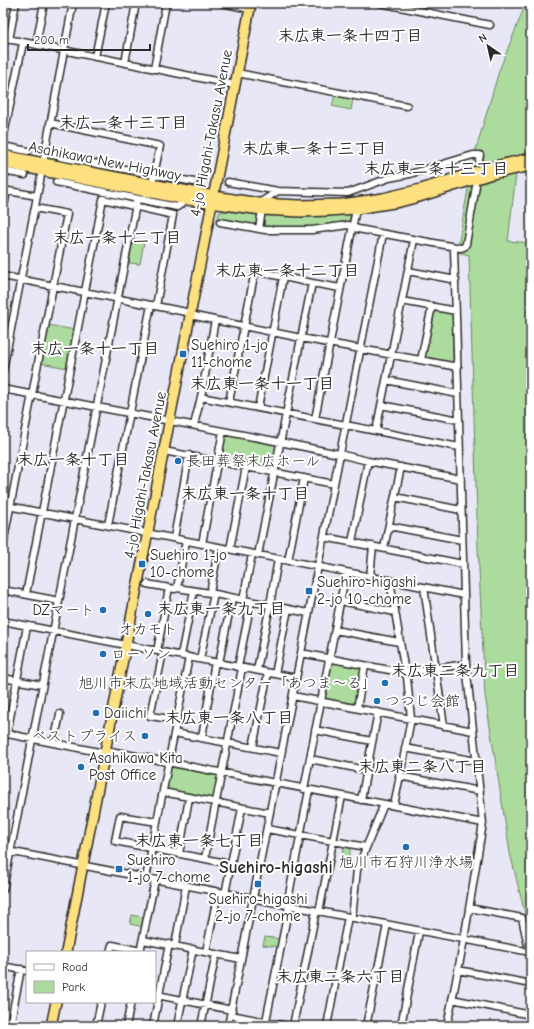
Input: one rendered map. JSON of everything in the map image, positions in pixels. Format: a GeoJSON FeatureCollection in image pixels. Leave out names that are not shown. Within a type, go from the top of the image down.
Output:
{"type":"FeatureCollection","features":[{"type":"Feature","properties":{"kind":"highway","name":"4-jo Higahi-Takasu Avenue"},"geometry":{"type":"LineString","coordinates":[[66,951],[251,6]]}},
{"type":"Feature","properties":{"kind":"highway","name":"Asahikawa New Highway"},"geometry":{"type":"LineString","coordinates":[[4,151],[42,167],[187,200],[213,200],[308,212],[356,206],[377,206],[412,198],[531,158]]}},
{"type":"Feature","properties":{"kind":"highway","name":"Asahikawa New Highway"},"geometry":{"type":"LineString","coordinates":[[3,163],[14,169],[71,164],[213,200]]}},
{"type":"Feature","properties":{"kind":"highway","name":"Asahikawa New Highway"},"geometry":{"type":"LineString","coordinates":[[497,169],[531,166]]}},
{"type":"Feature","properties":{"kind":"highway"},"geometry":{"type":"LineString","coordinates":[[51,1026],[56,1003]]}},
{"type":"Feature","properties":{"kind":"street"},"geometry":{"type":"LineString","coordinates":[[16,3],[6,39],[235,85]]}},
{"type":"Feature","properties":{"kind":"street"},"geometry":{"type":"LineString","coordinates":[[36,45],[44,3]]}},
{"type":"Feature","properties":{"kind":"street"},"geometry":{"type":"LineString","coordinates":[[3,370],[73,3]]}},
{"type":"Feature","properties":{"kind":"street"},"geometry":{"type":"LineString","coordinates":[[95,57],[106,3]]}},
{"type":"Feature","properties":{"kind":"street"},"geometry":{"type":"LineString","coordinates":[[125,63],[136,3]]}},
{"type":"Feature","properties":{"kind":"street"},"geometry":{"type":"LineString","coordinates":[[154,69],[166,3]]}},
{"type":"Feature","properties":{"kind":"street"},"geometry":{"type":"LineString","coordinates":[[222,3],[251,6]]}},
{"type":"Feature","properties":{"kind":"street"},"geometry":{"type":"LineString","coordinates":[[380,3],[490,25]]}},
{"type":"Feature","properties":{"kind":"street"},"geometry":{"type":"LineString","coordinates":[[3,139],[23,42]]}},
{"type":"Feature","properties":{"kind":"street"},"geometry":{"type":"LineString","coordinates":[[238,73],[407,106]]}},
{"type":"Feature","properties":{"kind":"street"},"geometry":{"type":"LineString","coordinates":[[50,124],[160,146],[152,184]]}},
{"type":"Feature","properties":{"kind":"street"},"geometry":{"type":"LineString","coordinates":[[4,151],[28,151]]}},
{"type":"Feature","properties":{"kind":"street"},"geometry":{"type":"LineString","coordinates":[[228,182],[278,191],[328,194],[348,193],[389,178],[410,174],[473,155],[480,155],[479,160]]}},
{"type":"Feature","properties":{"kind":"street"},"geometry":{"type":"LineString","coordinates":[[60,157],[71,164],[194,182]]}},
{"type":"Feature","properties":{"kind":"street"},"geometry":{"type":"LineString","coordinates":[[3,171],[14,169],[25,175]]}},
{"type":"Feature","properties":{"kind":"street"},"geometry":{"type":"LineString","coordinates":[[56,182],[177,206],[187,200]]}},
{"type":"Feature","properties":{"kind":"street"},"geometry":{"type":"LineString","coordinates":[[220,222],[259,229],[292,230],[312,230],[348,225],[383,234],[454,248],[461,248],[466,244],[476,186]]}},
{"type":"Feature","properties":{"kind":"street"},"geometry":{"type":"LineString","coordinates":[[3,210],[5,190],[37,196]]}},
{"type":"Feature","properties":{"kind":"street"},"geometry":{"type":"LineString","coordinates":[[259,229],[260,206],[278,191]]}},
{"type":"Feature","properties":{"kind":"street"},"geometry":{"type":"LineString","coordinates":[[315,419],[353,227],[356,206],[354,192]]}},
{"type":"Feature","properties":{"kind":"street"},"geometry":{"type":"LineString","coordinates":[[26,594],[103,198],[173,215],[130,414],[108,525]]}},
{"type":"Feature","properties":{"kind":"street"},"geometry":{"type":"LineString","coordinates":[[3,887],[138,199]]}},
{"type":"Feature","properties":{"kind":"street"},"geometry":{"type":"LineString","coordinates":[[3,544],[67,214],[35,208]]}},
{"type":"Feature","properties":{"kind":"street"},"geometry":{"type":"LineString","coordinates":[[228,1026],[383,234]]}},
{"type":"Feature","properties":{"kind":"street"},"geometry":{"type":"LineString","coordinates":[[376,431],[414,240]]}},
{"type":"Feature","properties":{"kind":"street"},"geometry":{"type":"LineString","coordinates":[[447,1026],[464,940],[483,823],[466,664],[454,248]]}},
{"type":"Feature","properties":{"kind":"street"},"geometry":{"type":"LineString","coordinates":[[229,402],[255,271],[340,288]]}},
{"type":"Feature","properties":{"kind":"street"},"geometry":{"type":"LineString","coordinates":[[408,271],[456,280]]}},
{"type":"Feature","properties":{"kind":"street"},"geometry":{"type":"LineString","coordinates":[[3,276],[153,305],[301,338],[458,367]]}},
{"type":"Feature","properties":{"kind":"street"},"geometry":{"type":"LineString","coordinates":[[258,408],[284,277]]}},
{"type":"Feature","properties":{"kind":"street"},"geometry":{"type":"LineString","coordinates":[[243,600],[275,473],[312,283]]}},
{"type":"Feature","properties":{"kind":"street"},"geometry":{"type":"LineString","coordinates":[[402,300],[456,310]]}},
{"type":"Feature","properties":{"kind":"street"},"geometry":{"type":"LineString","coordinates":[[421,360],[432,306]]}},
{"type":"Feature","properties":{"kind":"street"},"geometry":{"type":"LineString","coordinates":[[194,425],[215,320]]}},
{"type":"Feature","properties":{"kind":"street"},"geometry":{"type":"LineString","coordinates":[[386,380],[458,394]]}},
{"type":"Feature","properties":{"kind":"street"},"geometry":{"type":"LineString","coordinates":[[3,389],[130,414],[170,420],[460,479]]}},
{"type":"Feature","properties":{"kind":"street"},"geometry":{"type":"LineString","coordinates":[[201,396],[460,447]]}},
{"type":"Feature","properties":{"kind":"street"},"geometry":{"type":"LineString","coordinates":[[381,405],[459,420]]}},
{"type":"Feature","properties":{"kind":"street"},"geometry":{"type":"LineString","coordinates":[[202,544],[223,431]]}},
{"type":"Feature","properties":{"kind":"street"},"geometry":{"type":"LineString","coordinates":[[164,451],[334,484]]}},
{"type":"Feature","properties":{"kind":"street"},"geometry":{"type":"LineString","coordinates":[[174,538],[188,455]]}},
{"type":"Feature","properties":{"kind":"street"},"geometry":{"type":"LineString","coordinates":[[352,542],[368,461]]}},
{"type":"Feature","properties":{"kind":"street"},"geometry":{"type":"LineString","coordinates":[[230,549],[246,467]]}},
{"type":"Feature","properties":{"kind":"street"},"geometry":{"type":"LineString","coordinates":[[384,548],[401,467]]}},
{"type":"Feature","properties":{"kind":"street"},"geometry":{"type":"LineString","coordinates":[[288,560],[304,478]]}},
{"type":"Feature","properties":{"kind":"street"},"geometry":{"type":"LineString","coordinates":[[395,497],[462,510]]}},
{"type":"Feature","properties":{"kind":"street"},"geometry":{"type":"LineString","coordinates":[[3,505],[464,595]]}},
{"type":"Feature","properties":{"kind":"street"},"geometry":{"type":"LineString","coordinates":[[389,526],[462,540]]}},
{"type":"Feature","properties":{"kind":"street"},"geometry":{"type":"LineString","coordinates":[[324,538],[352,542],[463,564]]}},
{"type":"Feature","properties":{"kind":"street"},"geometry":{"type":"LineString","coordinates":[[177,588],[186,541]]}},
{"type":"Feature","properties":{"kind":"street"},"geometry":{"type":"LineString","coordinates":[[370,577],[373,546]]}},
{"type":"Feature","properties":{"kind":"street"},"geometry":{"type":"LineString","coordinates":[[200,659],[219,547]]}},
{"type":"Feature","properties":{"kind":"street"},"geometry":{"type":"LineString","coordinates":[[257,670],[278,559]]}},
{"type":"Feature","properties":{"kind":"street"},"geometry":{"type":"LineString","coordinates":[[266,1024],[301,835],[315,730],[346,572]]}},
{"type":"Feature","properties":{"kind":"street"},"geometry":{"type":"LineString","coordinates":[[390,580],[404,673],[407,677],[411,719],[394,806]]}},
{"type":"Feature","properties":{"kind":"street"},"geometry":{"type":"LineString","coordinates":[[147,584],[212,594],[308,613]]}},
{"type":"Feature","properties":{"kind":"street"},"geometry":{"type":"LineString","coordinates":[[424,587],[444,726]]}},
{"type":"Feature","properties":{"kind":"street"},"geometry":{"type":"LineString","coordinates":[[169,588],[150,716],[177,720]]}},
{"type":"Feature","properties":{"kind":"street"},"geometry":{"type":"LineString","coordinates":[[3,590],[59,601]]}},
{"type":"Feature","properties":{"kind":"street"},"geometry":{"type":"LineString","coordinates":[[181,656],[194,591]]}},
{"type":"Feature","properties":{"kind":"street"},"geometry":{"type":"LineString","coordinates":[[202,738],[232,598]]}},
{"type":"Feature","properties":{"kind":"street"},"geometry":{"type":"LineString","coordinates":[[341,601],[395,612]]}},
{"type":"Feature","properties":{"kind":"street"},"geometry":{"type":"LineString","coordinates":[[205,858],[227,743],[251,602]]}},
{"type":"Feature","properties":{"kind":"street"},"geometry":{"type":"LineString","coordinates":[[275,674],[288,609]]}},
{"type":"Feature","properties":{"kind":"street"},"geometry":{"type":"LineString","coordinates":[[3,629],[4,621],[296,678]]}},
{"type":"Feature","properties":{"kind":"street"},"geometry":{"type":"LineString","coordinates":[[27,626],[5,733],[54,743],[169,762],[483,823]]}},
{"type":"Feature","properties":{"kind":"street"},"geometry":{"type":"LineString","coordinates":[[335,630],[399,642]]}},
{"type":"Feature","properties":{"kind":"street"},"geometry":{"type":"LineString","coordinates":[[301,653],[404,673],[466,664]]}},
{"type":"Feature","properties":{"kind":"street"},"geometry":{"type":"LineString","coordinates":[[146,878],[189,657]]}},
{"type":"Feature","properties":{"kind":"street"},"geometry":{"type":"LineString","coordinates":[[357,708],[365,666]]}},
{"type":"Feature","properties":{"kind":"street"},"geometry":{"type":"LineString","coordinates":[[253,748],[268,673]]}},
{"type":"Feature","properties":{"kind":"street"},"geometry":{"type":"LineString","coordinates":[[3,678],[42,686]]}},
{"type":"Feature","properties":{"kind":"street"},"geometry":{"type":"LineString","coordinates":[[292,696],[473,731]]}},
{"type":"Feature","properties":{"kind":"street"},"geometry":{"type":"LineString","coordinates":[[361,800],[378,712]]}},
{"type":"Feature","properties":{"kind":"street"},"geometry":{"type":"LineString","coordinates":[[54,743],[60,714]]}},
{"type":"Feature","properties":{"kind":"street"},"geometry":{"type":"LineString","coordinates":[[315,730],[372,741]]}},
{"type":"Feature","properties":{"kind":"street"},"geometry":{"type":"LineString","coordinates":[[174,732],[281,753]]}},
{"type":"Feature","properties":{"kind":"street"},"geometry":{"type":"LineString","coordinates":[[405,748],[476,761]]}},
{"type":"Feature","properties":{"kind":"street"},"geometry":{"type":"LineString","coordinates":[[310,759],[366,770]]}},
{"type":"Feature","properties":{"kind":"street"},"geometry":{"type":"LineString","coordinates":[[399,776],[480,791]]}},
{"type":"Feature","properties":{"kind":"street"},"geometry":{"type":"LineString","coordinates":[[163,792],[270,814]]}},
{"type":"Feature","properties":{"kind":"street"},"geometry":{"type":"LineString","coordinates":[[293,1026],[342,796]]}},
{"type":"Feature","properties":{"kind":"street"},"geometry":{"type":"LineString","coordinates":[[179,854],[189,798]]}},
{"type":"Feature","properties":{"kind":"street"},"geometry":{"type":"LineString","coordinates":[[327,1026],[350,918],[357,870],[384,804]]}},
{"type":"Feature","properties":{"kind":"street"},"geometry":{"type":"LineString","coordinates":[[206,952],[221,893],[231,864],[242,808]]}},
{"type":"Feature","properties":{"kind":"street"},"geometry":{"type":"LineString","coordinates":[[157,822],[120,816],[115,841],[231,864]]}},
{"type":"Feature","properties":{"kind":"street"},"geometry":{"type":"LineString","coordinates":[[267,829],[366,847]]}},
{"type":"Feature","properties":{"kind":"street"},"geometry":{"type":"LineString","coordinates":[[3,850],[464,940],[530,956],[522,918],[468,908]]}},
{"type":"Feature","properties":{"kind":"street"},"geometry":{"type":"LineString","coordinates":[[110,951],[112,945],[140,951],[155,880]]}},
{"type":"Feature","properties":{"kind":"street"},"geometry":{"type":"LineString","coordinates":[[186,886],[172,945],[157,995],[231,1012],[266,1024],[288,1026]]}},
{"type":"Feature","properties":{"kind":"street"},"geometry":{"type":"LineString","coordinates":[[366,1026],[386,925]]}},
{"type":"Feature","properties":{"kind":"street"},"geometry":{"type":"LineString","coordinates":[[400,1026],[419,932]]}},
{"type":"Feature","properties":{"kind":"street"},"geometry":{"type":"LineString","coordinates":[[143,940],[241,959]]}},
{"type":"Feature","properties":{"kind":"street"},"geometry":{"type":"LineString","coordinates":[[177,1026],[193,949]]}},
{"type":"Feature","properties":{"kind":"street"},"geometry":{"type":"LineString","coordinates":[[201,1026],[216,954]]}},
{"type":"Feature","properties":{"kind":"street"},"geometry":{"type":"LineString","coordinates":[[3,966],[24,970],[10,1026]]}},
{"type":"Feature","properties":{"kind":"street"},"geometry":{"type":"LineString","coordinates":[[458,970],[531,984]]}},
{"type":"Feature","properties":{"kind":"street"},"geometry":{"type":"LineString","coordinates":[[452,999],[531,1015]]}},
{"type":"Feature","properties":{"kind":"street"},"geometry":{"type":"LineString","coordinates":[[96,1026],[101,1003]]}},
{"type":"Feature","properties":{"kind":"street"},"geometry":{"type":"LineString","coordinates":[[126,1026],[131,1003]]}},
{"type":"Feature","properties":{"kind":"street"},"geometry":{"type":"LineString","coordinates":[[153,1026],[156,1003]]}},
{"type":"Feature","properties":{"kind":"green space"},"geometry":{"type":"Polygon","coordinates":[[[526,3],[531,3],[531,152],[472,167],[499,71],[526,3]]]}},
{"type":"Feature","properties":{"kind":"green space"},"geometry":{"type":"Polygon","coordinates":[[[335,95],[353,99],[351,110],[332,106],[335,95]]]}},
{"type":"Feature","properties":{"kind":"green space"},"geometry":{"type":"Polygon","coordinates":[[[516,174],[508,241],[531,243],[531,938],[510,853],[485,695],[478,548],[469,255],[457,252],[469,183],[516,174]]]}},
{"type":"Feature","properties":{"kind":"green space"},"geometry":{"type":"Polygon","coordinates":[[[223,211],[255,214],[258,216],[257,224],[254,225],[220,219],[218,217],[219,213],[223,211]]]}},
{"type":"Feature","properties":{"kind":"green space"},"geometry":{"type":"Polygon","coordinates":[[[350,213],[350,223],[312,227],[267,227],[264,224],[265,217],[267,215],[307,216],[350,213]]]}},
{"type":"Feature","properties":{"kind":"green space"},"geometry":{"type":"Polygon","coordinates":[[[133,240],[144,242],[140,264],[129,263],[133,240]]]}},
{"type":"Feature","properties":{"kind":"green space"},"geometry":{"type":"Polygon","coordinates":[[[436,310],[451,313],[453,316],[453,362],[451,364],[426,359],[424,356],[434,312],[436,310]]]}},
{"type":"Feature","properties":{"kind":"green space"},"geometry":{"type":"Polygon","coordinates":[[[48,325],[75,330],[67,368],[41,363],[48,325]]]}},
{"type":"Feature","properties":{"kind":"green space"},"geometry":{"type":"Polygon","coordinates":[[[225,433],[278,443],[273,469],[220,459],[225,433]]]}},
{"type":"Feature","properties":{"kind":"green space"},"geometry":{"type":"Polygon","coordinates":[[[331,662],[362,668],[355,705],[324,700],[331,662]]]}},
{"type":"Feature","properties":{"kind":"green space"},"geometry":{"type":"Polygon","coordinates":[[[170,767],[218,776],[213,799],[166,790],[170,767]]]}},
{"type":"Feature","properties":{"kind":"green space"},"geometry":{"type":"Polygon","coordinates":[[[345,843],[351,844],[349,858],[342,856],[345,843]]]}},
{"type":"Feature","properties":{"kind":"green space"},"geometry":{"type":"Polygon","coordinates":[[[132,915],[146,918],[144,927],[130,924],[132,915]]]}},
{"type":"Feature","properties":{"kind":"green space"},"geometry":{"type":"Polygon","coordinates":[[[265,937],[282,939],[280,947],[263,945],[265,937]]]}},
{"type":"Feature","properties":{"kind":"place","name":"Suehiro 1-jo 11-chome"},"geometry":{"type":"Point","coordinates":[183,354]}},
{"type":"Feature","properties":{"kind":"place","name":"長田葬祭末広ホール"},"geometry":{"type":"Point","coordinates":[178,461]}},
{"type":"Feature","properties":{"kind":"place","name":"Suehiro 1-jo 10-chome"},"geometry":{"type":"Point","coordinates":[142,564]}},
{"type":"Feature","properties":{"kind":"place","name":"Suehiro-higashi 2-jo 10-chome"},"geometry":{"type":"Point","coordinates":[309,591]}},
{"type":"Feature","properties":{"kind":"place","name":"DZマート"},"geometry":{"type":"Point","coordinates":[103,610]}},
{"type":"Feature","properties":{"kind":"place","name":"オカモト"},"geometry":{"type":"Point","coordinates":[148,614]}},
{"type":"Feature","properties":{"kind":"place","name":"ローソン"},"geometry":{"type":"Point","coordinates":[103,654]}},
{"type":"Feature","properties":{"kind":"place","name":"旭川市末広地域活動センター「あつま〜る」"},"geometry":{"type":"Point","coordinates":[385,683]}},
{"type":"Feature","properties":{"kind":"place","name":"つつじ会館"},"geometry":{"type":"Point","coordinates":[377,701]}},
{"type":"Feature","properties":{"kind":"place","name":"Daiichi"},"geometry":{"type":"Point","coordinates":[96,713]}},
{"type":"Feature","properties":{"kind":"place","name":"ベストプライス"},"geometry":{"type":"Point","coordinates":[145,736]}},
{"type":"Feature","properties":{"kind":"place","name":"Asahikawa Kita Post Office"},"geometry":{"type":"Point","coordinates":[81,767]}},
{"type":"Feature","properties":{"kind":"place","name":"旭川市石狩川浄水場"},"geometry":{"type":"Point","coordinates":[406,847]}},
{"type":"Feature","properties":{"kind":"place","name":"Suehiro 1-jo 7-chome"},"geometry":{"type":"Point","coordinates":[119,869]}},
{"type":"Feature","properties":{"kind":"place","name":"Suehiro-higashi 2-jo 7-chome"},"geometry":{"type":"Point","coordinates":[258,884]}},
{"type":"Feature","properties":{"kind":"district","name":"末広東一条十四丁目"},"geometry":{"type":"Point","coordinates":[350,35]}},
{"type":"Feature","properties":{"kind":"district","name":"末広一条十三丁目"},"geometry":{"type":"Point","coordinates":[123,122]}},
{"type":"Feature","properties":{"kind":"district","name":"末広東一条十三丁目"},"geometry":{"type":"Point","coordinates":[314,148]}},
{"type":"Feature","properties":{"kind":"district","name":"末広東二条十三丁目"},"geometry":{"type":"Point","coordinates":[436,168]}},
{"type":"Feature","properties":{"kind":"district","name":"末広一条十二丁目"},"geometry":{"type":"Point","coordinates":[117,237]}},
{"type":"Feature","properties":{"kind":"district","name":"末広東一条十二丁目"},"geometry":{"type":"Point","coordinates":[287,270]}},
{"type":"Feature","properties":{"kind":"district","name":"末広一条十一丁目"},"geometry":{"type":"Point","coordinates":[95,348]}},
{"type":"Feature","properties":{"kind":"district","name":"末広東一条十一丁目"},"geometry":{"type":"Point","coordinates":[262,383]}},
{"type":"Feature","properties":{"kind":"district","name":"末広一条十丁目"},"geometry":{"type":"Point","coordinates":[73,459]}},
{"type":"Feature","properties":{"kind":"district","name":"末広東一条十丁目"},"geometry":{"type":"Point","coordinates":[245,493]}},
{"type":"Feature","properties":{"kind":"district","name":"末広東一条九丁目"},"geometry":{"type":"Point","coordinates":[221,608]}},
{"type":"Feature","properties":{"kind":"district","name":"末広東二条九丁目"},"geometry":{"type":"Point","coordinates":[455,670]}},
{"type":"Feature","properties":{"kind":"district","name":"末広東一条八丁目"},"geometry":{"type":"Point","coordinates":[229,717]}},
{"type":"Feature","properties":{"kind":"district","name":"末広東二条八丁目"},"geometry":{"type":"Point","coordinates":[422,766]}},
{"type":"Feature","properties":{"kind":"district","name":"末広東一条七丁目"},"geometry":{"type":"Point","coordinates":[199,840]}},
{"type":"Feature","properties":{"kind":"district","name":"Suehiro-higashi"},"geometry":{"type":"Point","coordinates":[276,867]}},
{"type":"Feature","properties":{"kind":"district","name":"末広東二条六丁目"},"geometry":{"type":"Point","coordinates":[340,976]}}]}
